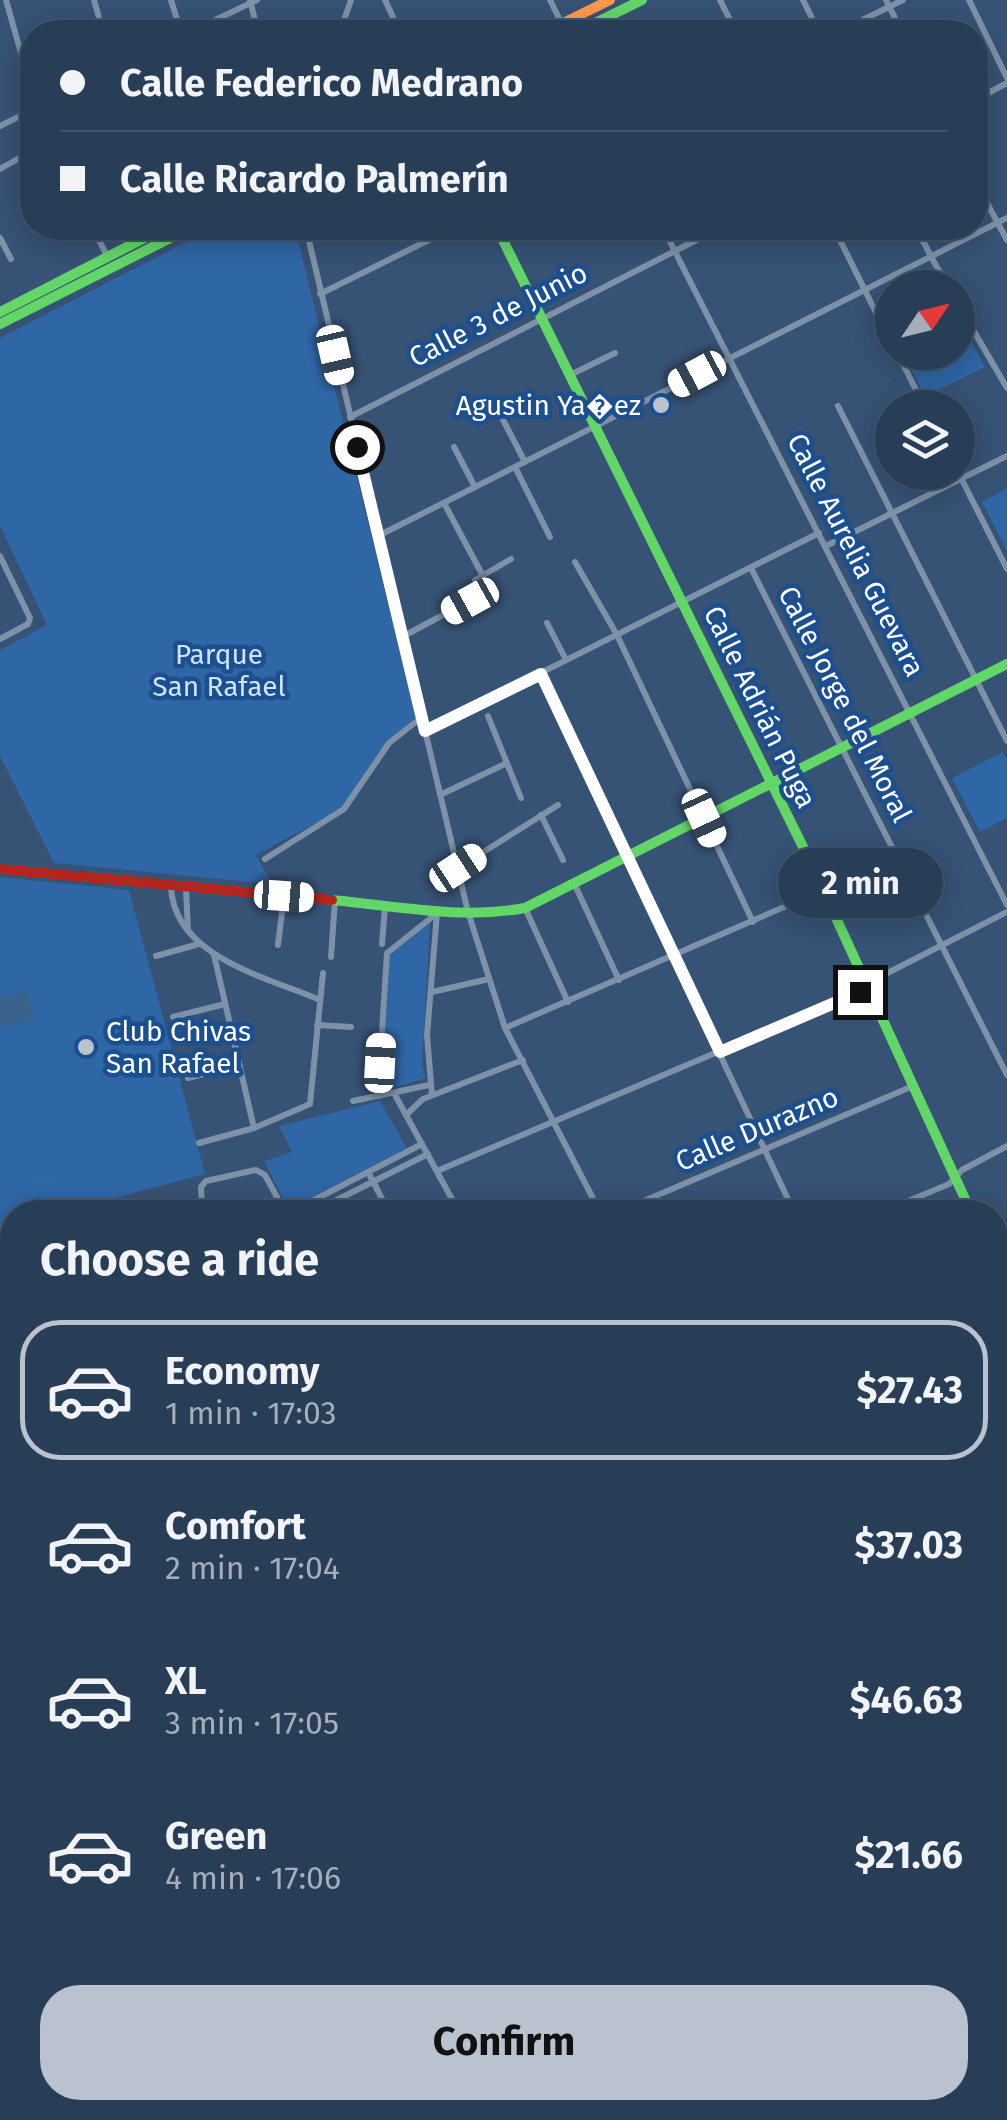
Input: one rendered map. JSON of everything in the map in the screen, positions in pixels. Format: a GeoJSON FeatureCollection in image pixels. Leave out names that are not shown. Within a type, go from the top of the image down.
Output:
{"type":"FeatureCollection","features":[{"type":"Feature","properties":{"kind":"street"},"geometry":{"type":"LineString","coordinates":[[6,0],[20,50]]}},
{"type":"Feature","properties":{"kind":"street"},"geometry":{"type":"LineString","coordinates":[[577,20],[610,0]]}},
{"type":"Feature","properties":{"kind":"street"},"geometry":{"type":"LineString","coordinates":[[602,20],[642,0]]}},
{"type":"Feature","properties":{"kind":"street"},"geometry":{"type":"LineString","coordinates":[[859,20],[888,3],[903,0]]}},
{"type":"Feature","properties":{"kind":"street"},"geometry":{"type":"LineString","coordinates":[[214,20],[252,1]]}},
{"type":"Feature","properties":{"kind":"street"},"geometry":{"type":"LineString","coordinates":[[988,41],[1007,80]]}},
{"type":"Feature","properties":{"kind":"street"},"geometry":{"type":"LineString","coordinates":[[988,208],[1007,240]]}},
{"type":"Feature","properties":{"kind":"street"},"geometry":{"type":"LineString","coordinates":[[988,228],[1007,218]]}},
{"type":"Feature","properties":{"kind":"street"},"geometry":{"type":"LineString","coordinates":[[0,238],[11,259]]}},
{"type":"Feature","properties":{"kind":"street"},"geometry":{"type":"LineString","coordinates":[[99,240],[108,257]]}},
{"type":"Feature","properties":{"kind":"street"},"geometry":{"type":"LineString","coordinates":[[0,312],[140,240]]}},
{"type":"Feature","properties":{"kind":"street"},"geometry":{"type":"LineString","coordinates":[[0,324],[166,240]]}},
{"type":"Feature","properties":{"kind":"street"},"geometry":{"type":"LineString","coordinates":[[309,240],[468,912],[505,1028],[594,1200]]}},
{"type":"Feature","properties":{"kind":"street"},"geometry":{"type":"LineString","coordinates":[[320,294],[429,240]]}},
{"type":"Feature","properties":{"kind":"street","name":"Calle Adrián Puga"},"geometry":{"type":"LineString","coordinates":[[503,240],[772,784],[966,1200]]}},
{"type":"Feature","properties":{"kind":"street","name":"Calle Aurelia Guevara"},"geometry":{"type":"LineString","coordinates":[[669,240],[1007,908]]}},
{"type":"Feature","properties":{"kind":"street","name":"Calle 3 de Junio"},"geometry":{"type":"LineString","coordinates":[[350,417],[695,240]]}},
{"type":"Feature","properties":{"kind":"street"},"geometry":{"type":"LineString","coordinates":[[840,240],[875,310]]}},
{"type":"Feature","properties":{"kind":"street"},"geometry":{"type":"LineString","coordinates":[[922,240],[937,270]]}},
{"type":"Feature","properties":{"kind":"street"},"geometry":{"type":"LineString","coordinates":[[378,536],[965,240]]}},
{"type":"Feature","properties":{"kind":"street"},"geometry":{"type":"LineString","coordinates":[[975,333],[1007,388]]}},
{"type":"Feature","properties":{"kind":"street"},"geometry":{"type":"LineString","coordinates":[[572,374],[614,354]]}},
{"type":"Feature","properties":{"kind":"street"},"geometry":{"type":"LineString","coordinates":[[838,406],[1007,742]]}},
{"type":"Feature","properties":{"kind":"street"},"geometry":{"type":"LineString","coordinates":[[500,414],[525,462]]}},
{"type":"Feature","properties":{"kind":"street"},"geometry":{"type":"LineString","coordinates":[[454,447],[475,487]]}},
{"type":"Feature","properties":{"kind":"street"},"geometry":{"type":"LineString","coordinates":[[975,469],[1007,456]]}},
{"type":"Feature","properties":{"kind":"street"},"geometry":{"type":"LineString","coordinates":[[515,467],[550,537]]}},
{"type":"Feature","properties":{"kind":"street"},"geometry":{"type":"LineString","coordinates":[[826,546],[934,490]]}},
{"type":"Feature","properties":{"kind":"street"},"geometry":{"type":"LineString","coordinates":[[966,490],[1007,569]]}},
{"type":"Feature","properties":{"kind":"street"},"geometry":{"type":"LineString","coordinates":[[444,503],[479,578],[511,559]]}},
{"type":"Feature","properties":{"kind":"street"},"geometry":{"type":"LineString","coordinates":[[425,731],[819,533]]}},
{"type":"Feature","properties":{"kind":"street"},"geometry":{"type":"LineString","coordinates":[[0,556],[30,621],[0,639]]}},
{"type":"Feature","properties":{"kind":"street"},"geometry":{"type":"LineString","coordinates":[[575,562],[617,635],[753,922]]}},
{"type":"Feature","properties":{"kind":"street","name":"Calle Jorge del Moral"},"geometry":{"type":"LineString","coordinates":[[751,568],[1007,1076]]}},
{"type":"Feature","properties":{"kind":"street"},"geometry":{"type":"LineString","coordinates":[[402,637],[470,601]]}},
{"type":"Feature","properties":{"kind":"street"},"geometry":{"type":"LineString","coordinates":[[547,623],[566,660]]}},
{"type":"Feature","properties":{"kind":"street"},"geometry":{"type":"LineString","coordinates":[[0,869],[437,913],[505,913],[526,908],[1007,664]]}},
{"type":"Feature","properties":{"kind":"street"},"geometry":{"type":"LineString","coordinates":[[541,674],[788,1200]]}},
{"type":"Feature","properties":{"kind":"street"},"geometry":{"type":"LineString","coordinates":[[265,858],[344,809],[390,743],[422,716]]}},
{"type":"Feature","properties":{"kind":"street"},"geometry":{"type":"LineString","coordinates":[[488,716],[521,798]]}},
{"type":"Feature","properties":{"kind":"street"},"geometry":{"type":"LineString","coordinates":[[440,795],[507,764]]}},
{"type":"Feature","properties":{"kind":"street"},"geometry":{"type":"LineString","coordinates":[[458,868],[558,805]]}},
{"type":"Feature","properties":{"kind":"street"},"geometry":{"type":"LineString","coordinates":[[541,815],[563,860]]}},
{"type":"Feature","properties":{"kind":"street"},"geometry":{"type":"LineString","coordinates":[[505,1028],[897,858]]}},
{"type":"Feature","properties":{"kind":"street"},"geometry":{"type":"LineString","coordinates":[[574,883],[620,980]]}},
{"type":"Feature","properties":{"kind":"street"},"geometry":{"type":"LineString","coordinates":[[171,887],[174,911],[188,932],[213,954],[320,1000]]}},
{"type":"Feature","properties":{"kind":"street"},"geometry":{"type":"LineString","coordinates":[[186,888],[188,932]]}},
{"type":"Feature","properties":{"kind":"street"},"geometry":{"type":"LineString","coordinates":[[278,945],[284,896]]}},
{"type":"Feature","properties":{"kind":"street"},"geometry":{"type":"LineString","coordinates":[[331,957],[335,900]]}},
{"type":"Feature","properties":{"kind":"street"},"geometry":{"type":"LineString","coordinates":[[382,944],[385,905]]}},
{"type":"Feature","properties":{"kind":"street"},"geometry":{"type":"LineString","coordinates":[[526,908],[568,1002]]}},
{"type":"Feature","properties":{"kind":"street"},"geometry":{"type":"LineString","coordinates":[[438,1172],[860,992],[866,984],[1007,908]]}},
{"type":"Feature","properties":{"kind":"street"},"geometry":{"type":"LineString","coordinates":[[432,1095],[428,1085],[428,1036],[437,913]]}},
{"type":"Feature","properties":{"kind":"street"},"geometry":{"type":"LineString","coordinates":[[378,1096],[388,953],[437,913]]}},
{"type":"Feature","properties":{"kind":"street"},"geometry":{"type":"LineString","coordinates":[[156,956],[200,943]]}},
{"type":"Feature","properties":{"kind":"street"},"geometry":{"type":"LineString","coordinates":[[213,954],[254,1128]]}},
{"type":"Feature","properties":{"kind":"street"},"geometry":{"type":"LineString","coordinates":[[199,1144],[254,1128],[306,1108],[312,1102],[323,973]]}},
{"type":"Feature","properties":{"kind":"street"},"geometry":{"type":"LineString","coordinates":[[432,992],[489,979]]}},
{"type":"Feature","properties":{"kind":"street"},"geometry":{"type":"LineString","coordinates":[[173,1017],[225,1004]]}},
{"type":"Feature","properties":{"kind":"street"},"geometry":{"type":"LineString","coordinates":[[318,1025],[351,1027]]}},
{"type":"Feature","properties":{"kind":"street"},"geometry":{"type":"LineString","coordinates":[[406,1115],[432,1095],[523,1060]]}},
{"type":"Feature","properties":{"kind":"street"},"geometry":{"type":"LineString","coordinates":[[188,1078],[239,1066]]}},
{"type":"Feature","properties":{"kind":"street"},"geometry":{"type":"LineString","coordinates":[[352,1102],[428,1085]]}},
{"type":"Feature","properties":{"kind":"street","name":"Calle Durazno"},"geometry":{"type":"LineString","coordinates":[[646,1200],[913,1086]]}},
{"type":"Feature","properties":{"kind":"street"},"geometry":{"type":"LineString","coordinates":[[394,1092],[453,1200]]}},
{"type":"Feature","properties":{"kind":"street"},"geometry":{"type":"LineString","coordinates":[[316,1200],[422,1144]]}},
{"type":"Feature","properties":{"kind":"street"},"geometry":{"type":"LineString","coordinates":[[911,1200],[949,1184],[962,1170],[1007,1146]]}},
{"type":"Feature","properties":{"kind":"street"},"geometry":{"type":"LineString","coordinates":[[345,1200],[428,1154]]}},
{"type":"Feature","properties":{"kind":"street"},"geometry":{"type":"LineString","coordinates":[[202,1200],[201,1187],[206,1181],[256,1170],[265,1175],[281,1200]]}},
{"type":"Feature","properties":{"kind":"street"},"geometry":{"type":"LineString","coordinates":[[368,1172],[382,1200]]}},
{"type":"Feature","properties":{"kind":"street"},"geometry":{"type":"LineString","coordinates":[[325,1195],[328,1200]]}},
{"type":"Feature","properties":{"kind":"green space","name":"Parque San Rafael"},"geometry":{"type":"Polygon","coordinates":[[[190,240],[298,240],[416,717],[385,743],[340,810],[256,855],[272,884],[54,863],[0,756],[0,650],[47,625],[0,526],[0,338],[190,240]]]}},
{"type":"Feature","properties":{"kind":"green space"},"geometry":{"type":"Polygon","coordinates":[[[975,349],[985,367],[937,390],[922,390],[912,370],[975,370],[975,349]]]}},
{"type":"Feature","properties":{"kind":"green space"},"geometry":{"type":"Polygon","coordinates":[[[1007,488],[1007,551],[982,502],[1007,488]]]}},
{"type":"Feature","properties":{"kind":"green space"},"geometry":{"type":"Polygon","coordinates":[[[1003,752],[1007,760],[1007,818],[980,832],[952,778],[1003,752]]]}},
{"type":"Feature","properties":{"kind":"green space","name":"Club Chivas San Rafael"},"geometry":{"type":"Polygon","coordinates":[[[0,877],[129,890],[205,1174],[107,1200],[0,1200],[0,877]]]}},
{"type":"Feature","properties":{"kind":"green space"},"geometry":{"type":"Polygon","coordinates":[[[430,922],[422,1065],[426,1078],[382,1091],[390,954],[430,922]]]}},
{"type":"Feature","properties":{"kind":"green space"},"geometry":{"type":"Polygon","coordinates":[[[380,1101],[407,1148],[306,1200],[284,1200],[264,1161],[292,1152],[279,1126],[380,1101]]]}},
{"type":"Feature","properties":{"kind":"shaded area"},"geometry":{"type":"Polygon","coordinates":[[[27,991],[34,1019],[0,1027],[0,998],[27,991]]]}},
{"type":"Feature","properties":{"kind":"traffic: fast"},"geometry":{"type":"LineString","coordinates":[[601,20],[642,0]]}},
{"type":"Feature","properties":{"kind":"traffic: fast"},"geometry":{"type":"LineString","coordinates":[[0,312],[141,240]]}},
{"type":"Feature","properties":{"kind":"traffic: fast"},"geometry":{"type":"LineString","coordinates":[[0,324],[166,240]]}},
{"type":"Feature","properties":{"kind":"traffic: fast"},"geometry":{"type":"LineString","coordinates":[[503,240],[809,859],[965,1200]]}},
{"type":"Feature","properties":{"kind":"traffic: fast"},"geometry":{"type":"LineString","coordinates":[[332,900],[477,913],[525,908],[1007,664]]}},
{"type":"Feature","properties":{"kind":"traffic: slow"},"geometry":{"type":"LineString","coordinates":[[569,20],[610,0]]}},
{"type":"Feature","properties":{"kind":"traffic: jam"},"geometry":{"type":"LineString","coordinates":[[0,869],[332,900]]}},
{"type":"Feature","properties":{"kind":"place","name":"Agustin Ya�ez"},"geometry":{"type":"Point","coordinates":[661,405]}},
{"type":"Feature","properties":{"kind":"place","name":"Club Chivas San Rafael"},"geometry":{"type":"Point","coordinates":[86,1047]}},
{"type":"Feature","properties":{"kind":"route"},"geometry":{"type":"LineString","coordinates":[[357,447],[425,731],[541,674],[720,1052],[860,992]]}}]}
